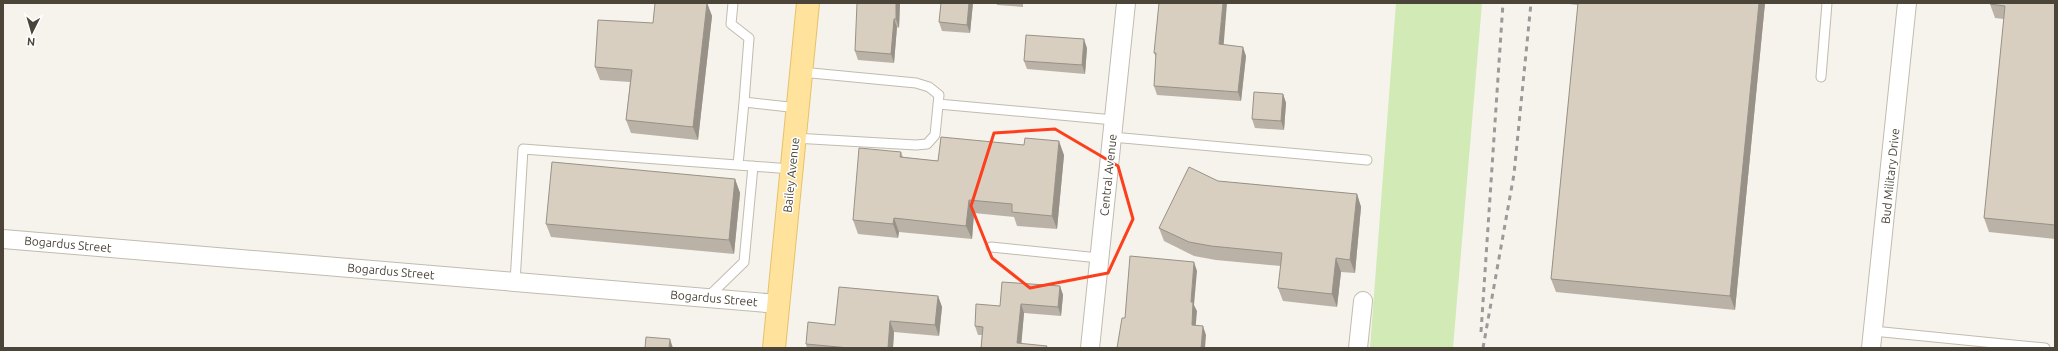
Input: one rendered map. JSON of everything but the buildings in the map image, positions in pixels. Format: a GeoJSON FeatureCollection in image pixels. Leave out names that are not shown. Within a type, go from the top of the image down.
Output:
{"type":"FeatureCollection","features":[{"type":"Feature","properties":{"kind":"main road","name":"Bailey Avenue"},"geometry":{"type":"LineString","coordinates":[[774,348],[808,3]]}},
{"type":"Feature","properties":{"kind":"street","name":"Central Avenue"},"geometry":{"type":"LineString","coordinates":[[1090,348],[1126,3]]}},
{"type":"Feature","properties":{"kind":"street","name":"Bud Military Drive"},"geometry":{"type":"LineString","coordinates":[[1872,340],[1907,3]]}},
{"type":"Feature","properties":{"kind":"street","name":"Bogardus Street"},"geometry":{"type":"LineString","coordinates":[[3,238],[778,304]]}},
{"type":"Feature","properties":{"kind":"street"},"geometry":{"type":"LineString","coordinates":[[1358,348],[1363,301]]}},
{"type":"Feature","properties":{"kind":"lane"},"geometry":{"type":"LineString","coordinates":[[732,3],[731,24],[749,38],[738,165]]}},
{"type":"Feature","properties":{"kind":"lane"},"geometry":{"type":"LineString","coordinates":[[1821,77],[1827,3]]}},
{"type":"Feature","properties":{"kind":"lane"},"geometry":{"type":"LineString","coordinates":[[794,138],[916,145],[927,144],[935,135],[939,96],[929,87],[916,83],[801,72]]}},
{"type":"Feature","properties":{"kind":"lane"},"geometry":{"type":"LineString","coordinates":[[744,102],[798,108]]}},
{"type":"Feature","properties":{"kind":"lane"},"geometry":{"type":"LineString","coordinates":[[938,104],[1367,160]]}},
{"type":"Feature","properties":{"kind":"lane"},"geometry":{"type":"LineString","coordinates":[[515,282],[523,149],[792,169]]}},
{"type":"Feature","properties":{"kind":"lane"},"geometry":{"type":"LineString","coordinates":[[707,298],[744,262],[753,166]]}},
{"type":"Feature","properties":{"kind":"lane"},"geometry":{"type":"LineString","coordinates":[[991,247],[1100,258]]}},
{"type":"Feature","properties":{"kind":"lane"},"geometry":{"type":"LineString","coordinates":[[1872,340],[2045,348]]}},
{"type":"Feature","properties":{"kind":"highlighted area"},"geometry":{"type":"Polygon","coordinates":[[[1055,129],[1118,166],[1133,219],[1108,273],[1030,288],[992,258],[971,206],[994,133],[1055,129]]]}},
{"type":"Feature","properties":{"kind":"green space"},"geometry":{"type":"Polygon","coordinates":[[[1396,3],[1482,3],[1453,348],[1370,348],[1396,3]]]}},
{"type":"Feature","properties":{"kind":"railway"},"geometry":{"type":"LineString","coordinates":[[1481,332],[1503,3]]}},
{"type":"Feature","properties":{"kind":"railway"},"geometry":{"type":"LineString","coordinates":[[1483,348],[1514,174],[1531,3]]}}]}
